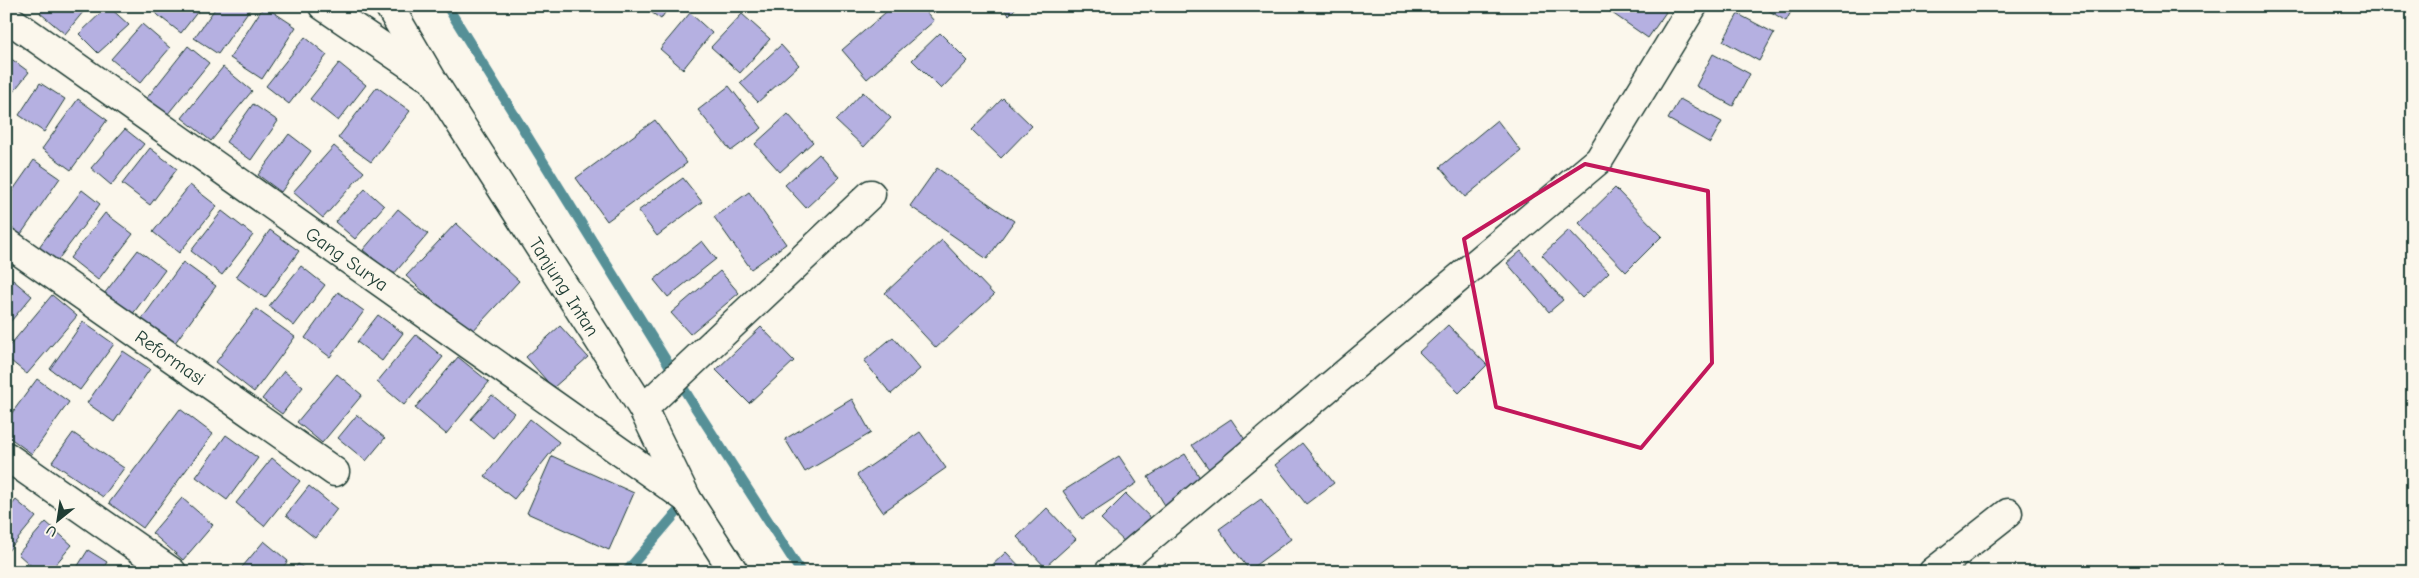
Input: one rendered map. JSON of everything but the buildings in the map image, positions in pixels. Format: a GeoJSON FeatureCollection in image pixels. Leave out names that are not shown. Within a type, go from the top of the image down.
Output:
{"type":"FeatureCollection","features":[{"type":"Feature","properties":{"kind":"street"},"geometry":{"type":"LineString","coordinates":[[324,6],[434,81]]}},
{"type":"Feature","properties":{"kind":"street","name":"Tanjung Intan"},"geometry":{"type":"LineString","coordinates":[[388,6],[434,81],[652,401],[687,499],[734,572]]}},
{"type":"Feature","properties":{"kind":"street"},"geometry":{"type":"LineString","coordinates":[[1109,572],[1599,160],[1693,6]]}},
{"type":"Feature","properties":{"kind":"street","name":"Gang Surya"},"geometry":{"type":"LineString","coordinates":[[6,17],[687,499]]}},
{"type":"Feature","properties":{"kind":"street"},"geometry":{"type":"LineString","coordinates":[[652,401],[871,194]]}},
{"type":"Feature","properties":{"kind":"street","name":"Reformasi"},"geometry":{"type":"LineString","coordinates":[[6,242],[336,472]]}},
{"type":"Feature","properties":{"kind":"street"},"geometry":{"type":"LineString","coordinates":[[6,456],[172,572]]}},
{"type":"Feature","properties":{"kind":"street"},"geometry":{"type":"LineString","coordinates":[[1933,572],[2008,513]]}},
{"type":"Feature","properties":{"kind":"highlighted area"},"geometry":{"type":"Polygon","coordinates":[[[1585,164],[1708,191],[1712,363],[1641,448],[1496,407],[1464,239],[1585,164]]]}},
{"type":"Feature","properties":{"kind":"waterway"},"geometry":{"type":"LineString","coordinates":[[447,6],[695,407],[801,572]]}},
{"type":"Feature","properties":{"kind":"waterway"},"geometry":{"type":"LineString","coordinates":[[626,572],[678,511]]}}]}
